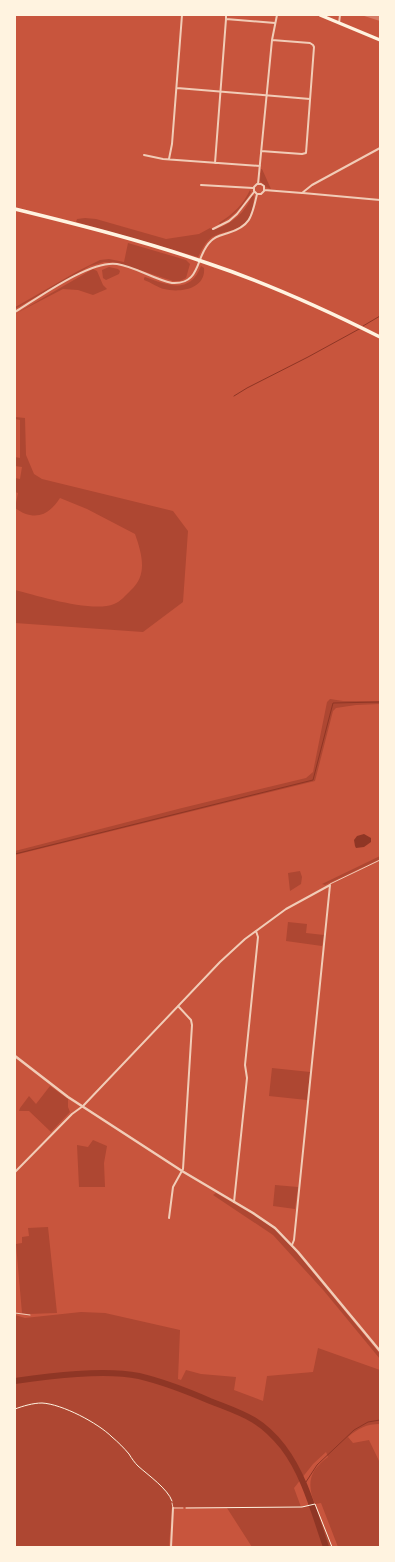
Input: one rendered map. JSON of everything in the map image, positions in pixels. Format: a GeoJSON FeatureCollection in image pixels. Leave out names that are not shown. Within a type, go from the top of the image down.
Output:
{"type":"FeatureCollection","features":[{"type":"Feature","properties":{"kind":"main road"},"geometry":{"type":"LineString","coordinates":[[320,15],[380,40]]}},
{"type":"Feature","properties":{"kind":"main road"},"geometry":{"type":"LineString","coordinates":[[15,209],[115,234],[208,263],[298,298],[380,337]]}},
{"type":"Feature","properties":{"kind":"street"},"geometry":{"type":"LineString","coordinates":[[169,159],[172,144],[182,15]]}},
{"type":"Feature","properties":{"kind":"street"},"geometry":{"type":"LineString","coordinates":[[215,163],[226,15]]}},
{"type":"Feature","properties":{"kind":"street"},"geometry":{"type":"LineString","coordinates":[[213,229],[229,221],[237,214],[254,192],[255,185],[258,184],[272,40],[277,15]]}},
{"type":"Feature","properties":{"kind":"street"},"geometry":{"type":"LineString","coordinates":[[339,23],[340,15]]}},
{"type":"Feature","properties":{"kind":"street"},"geometry":{"type":"LineString","coordinates":[[226,19],[275,23]]}},
{"type":"Feature","properties":{"kind":"street"},"geometry":{"type":"LineString","coordinates":[[261,151],[306,153],[315,49],[313,45],[272,40]]}},
{"type":"Feature","properties":{"kind":"street"},"geometry":{"type":"LineString","coordinates":[[177,88],[310,99]]}},
{"type":"Feature","properties":{"kind":"street"},"geometry":{"type":"LineString","coordinates":[[302,193],[346,166],[380,148]]}},
{"type":"Feature","properties":{"kind":"street"},"geometry":{"type":"LineString","coordinates":[[144,155],[169,159],[260,166]]}},
{"type":"Feature","properties":{"kind":"street"},"geometry":{"type":"LineString","coordinates":[[258,184],[262,185],[264,190]]}},
{"type":"Feature","properties":{"kind":"street"},"geometry":{"type":"LineString","coordinates":[[201,185],[254,188]]}},
{"type":"Feature","properties":{"kind":"street"},"geometry":{"type":"LineString","coordinates":[[257,194],[261,194],[264,190],[380,200]]}},
{"type":"Feature","properties":{"kind":"street"},"geometry":{"type":"LineString","coordinates":[[15,312],[82,273],[102,264],[120,265],[168,282],[175,283],[187,280],[196,270],[206,246],[214,238],[239,229],[249,220],[253,213],[257,194]]}},
{"type":"Feature","properties":{"kind":"street"},"geometry":{"type":"LineString","coordinates":[[15,1172],[72,1114],[83,1106],[178,1006],[245,939],[286,909],[330,885]]}},
{"type":"Feature","properties":{"kind":"street"},"geometry":{"type":"LineString","coordinates":[[292,1245],[294,1240],[330,885]]}},
{"type":"Feature","properties":{"kind":"street"},"geometry":{"type":"LineString","coordinates":[[234,1202],[247,1078],[244,1065],[258,937],[256,931]]}},
{"type":"Feature","properties":{"kind":"street"},"geometry":{"type":"LineString","coordinates":[[169,1218],[173,1187],[182,1171],[192,1025],[191,1020],[178,1006]]}},
{"type":"Feature","properties":{"kind":"street"},"geometry":{"type":"LineString","coordinates":[[15,1056],[83,1106],[182,1171],[281,1232],[380,1351]]}},
{"type":"Feature","properties":{"kind":"street"},"geometry":{"type":"LineString","coordinates":[[171,1547],[173,1508]]}},
{"type":"Feature","properties":{"kind":"lane"},"geometry":{"type":"LineString","coordinates":[[330,885],[380,860]]}},
{"type":"Feature","properties":{"kind":"lane"},"geometry":{"type":"LineString","coordinates":[[15,1313],[30,1315]]}},
{"type":"Feature","properties":{"kind":"lane"},"geometry":{"type":"LineString","coordinates":[[172,1503],[173,1508],[182,1508]]}},
{"type":"Feature","properties":{"kind":"path"},"geometry":{"type":"LineString","coordinates":[[15,1409],[31,1404],[41,1403],[52,1405],[101,1427],[129,1454],[135,1463],[171,1497],[172,1503]]}},
{"type":"Feature","properties":{"kind":"path"},"geometry":{"type":"LineString","coordinates":[[182,1508],[309,1506],[315,1504],[332,1547]]}},
{"type":"Feature","properties":{"kind":"shaded area"},"geometry":{"type":"Polygon","coordinates":[[[261,169],[271,189],[266,187],[260,181],[261,169]]]}},
{"type":"Feature","properties":{"kind":"shaded area"},"geometry":{"type":"Polygon","coordinates":[[[250,190],[251,192],[242,206],[220,224],[219,223],[241,205],[250,190]]]}},
{"type":"Feature","properties":{"kind":"shaded area"},"geometry":{"type":"Polygon","coordinates":[[[252,195],[254,196],[251,213],[246,222],[236,229],[212,237],[198,257],[76,222],[77,219],[96,219],[166,239],[199,234],[210,228],[213,230],[219,228],[237,217],[242,213],[252,195]]]}},
{"type":"Feature","properties":{"kind":"shaded area"},"geometry":{"type":"Polygon","coordinates":[[[128,243],[186,260],[190,264],[186,278],[180,281],[173,281],[118,263],[104,262],[90,266],[15,309],[15,307],[100,260],[109,259],[124,262],[128,243]]]}},
{"type":"Feature","properties":{"kind":"shaded area"},"geometry":{"type":"Polygon","coordinates":[[[201,266],[204,268],[204,275],[201,281],[191,288],[184,290],[164,289],[144,280],[145,277],[170,285],[185,284],[191,281],[201,266]]]}},
{"type":"Feature","properties":{"kind":"shaded area"},"geometry":{"type":"Polygon","coordinates":[[[109,267],[120,271],[119,274],[106,280],[103,278],[102,270],[109,267]]]}},
{"type":"Feature","properties":{"kind":"shaded area"},"geometry":{"type":"Polygon","coordinates":[[[93,269],[97,271],[103,285],[107,289],[93,295],[78,290],[63,289],[15,314],[93,269]]]}},
{"type":"Feature","properties":{"kind":"shaded area"},"geometry":{"type":"Polygon","coordinates":[[[15,417],[25,418],[26,455],[34,474],[42,479],[173,511],[188,531],[183,602],[143,632],[15,623],[15,590],[65,603],[105,606],[118,602],[136,584],[140,578],[142,564],[140,549],[135,534],[87,509],[60,498],[50,509],[40,515],[28,515],[15,508],[18,493],[15,492],[15,478],[20,479],[22,467],[15,466],[15,457],[20,458],[20,420],[15,419],[15,417]]]}},
{"type":"Feature","properties":{"kind":"shaded area"},"geometry":{"type":"Polygon","coordinates":[[[330,699],[343,701],[380,701],[380,704],[356,705],[336,708],[333,711],[315,781],[15,855],[15,851],[306,778],[313,772],[327,702],[330,699]]]}},
{"type":"Feature","properties":{"kind":"shaded area"},"geometry":{"type":"Polygon","coordinates":[[[364,834],[371,838],[371,842],[364,847],[356,848],[354,840],[357,836],[364,834]]]}},
{"type":"Feature","properties":{"kind":"shaded area"},"geometry":{"type":"Polygon","coordinates":[[[380,856],[380,859],[325,885],[322,884],[380,856]]]}},
{"type":"Feature","properties":{"kind":"shaded area"},"geometry":{"type":"Polygon","coordinates":[[[300,871],[302,877],[301,884],[290,891],[288,873],[300,871]]]}},
{"type":"Feature","properties":{"kind":"shaded area"},"geometry":{"type":"Polygon","coordinates":[[[288,922],[307,924],[306,933],[324,935],[322,946],[286,941],[288,922]]]}},
{"type":"Feature","properties":{"kind":"shaded area"},"geometry":{"type":"Polygon","coordinates":[[[272,1068],[310,1072],[307,1100],[269,1096],[272,1068]]]}},
{"type":"Feature","properties":{"kind":"shaded area"},"geometry":{"type":"Polygon","coordinates":[[[50,1086],[68,1099],[68,1107],[70,1112],[51,1132],[29,1111],[19,1111],[29,1096],[36,1104],[50,1086]]]}},
{"type":"Feature","properties":{"kind":"shaded area"},"geometry":{"type":"Polygon","coordinates":[[[93,1140],[107,1146],[104,1163],[105,1187],[79,1187],[77,1145],[88,1147],[93,1140]]]}},
{"type":"Feature","properties":{"kind":"shaded area"},"geometry":{"type":"Polygon","coordinates":[[[275,1185],[298,1187],[295,1209],[273,1206],[275,1185]]]}},
{"type":"Feature","properties":{"kind":"shaded area"},"geometry":{"type":"Polygon","coordinates":[[[216,1193],[267,1223],[283,1236],[380,1354],[380,1359],[324,1291],[273,1235],[213,1195],[216,1193]]]}},
{"type":"Feature","properties":{"kind":"shaded area"},"geometry":{"type":"Polygon","coordinates":[[[48,1227],[57,1313],[22,1313],[16,1244],[22,1243],[22,1237],[29,1236],[28,1228],[48,1227]]]}},
{"type":"Feature","properties":{"kind":"shaded area"},"geometry":{"type":"Polygon","coordinates":[[[81,1312],[105,1313],[180,1330],[178,1379],[181,1380],[186,1370],[201,1374],[236,1377],[234,1390],[263,1401],[267,1376],[313,1372],[318,1348],[380,1370],[380,1424],[363,1427],[348,1437],[353,1443],[369,1440],[380,1463],[380,1547],[338,1547],[321,1503],[315,1504],[332,1547],[252,1547],[227,1508],[172,1507],[169,1547],[15,1547],[15,1315],[25,1318],[81,1312]],[[326,1452],[313,1464],[294,1488],[301,1507],[315,1504],[311,1490],[311,1478],[317,1467],[328,1457],[326,1452]]]}},
{"type":"Feature","properties":{"kind":"building"},"geometry":{"type":"Polygon","coordinates":[[[361,15],[380,15],[380,21],[361,15]]]}},
{"type":"Feature","properties":{"kind":"waterway"},"geometry":{"type":"LineString","coordinates":[[363,326],[380,316]]}},
{"type":"Feature","properties":{"kind":"waterway"},"geometry":{"type":"LineString","coordinates":[[234,396],[361,328]]}},
{"type":"Feature","properties":{"kind":"waterway"},"geometry":{"type":"LineString","coordinates":[[15,854],[313,780],[333,703],[380,702]]}},
{"type":"Feature","properties":{"kind":"waterway"},"geometry":{"type":"LineString","coordinates":[[15,1381],[60,1375],[94,1373],[139,1376],[184,1390],[250,1418],[267,1429],[291,1458],[303,1482],[326,1547]]}},
{"type":"Feature","properties":{"kind":"waterway"},"geometry":{"type":"LineString","coordinates":[[304,1485],[317,1465],[354,1430],[368,1422],[380,1420]]}}]}
